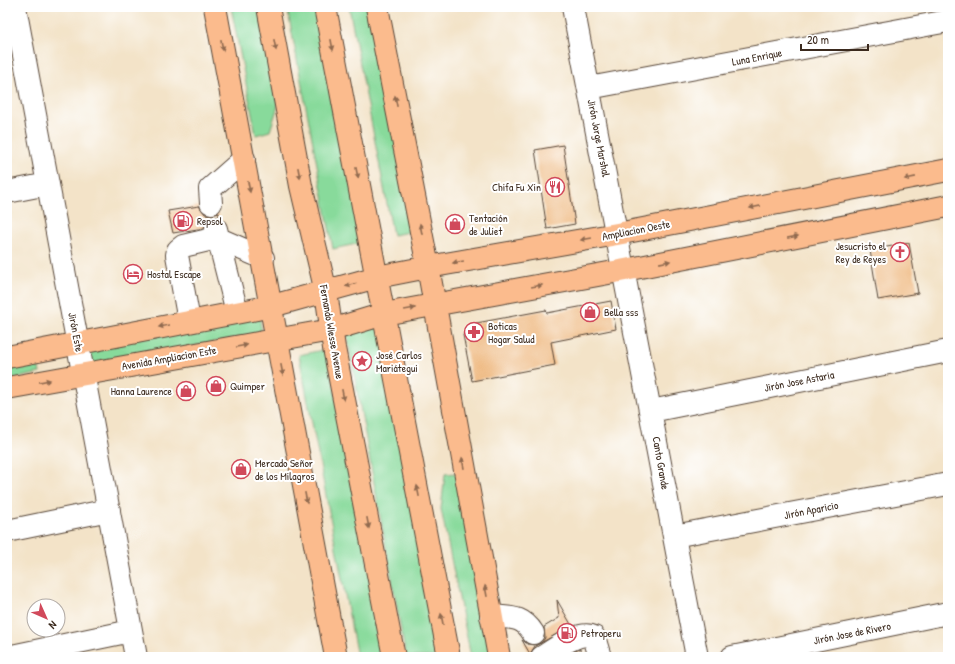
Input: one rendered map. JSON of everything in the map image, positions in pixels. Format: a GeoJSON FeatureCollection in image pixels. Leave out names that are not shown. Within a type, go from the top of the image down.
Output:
{"type":"FeatureCollection","features":[{"type":"Feature","properties":{"kind":"main road"},"geometry":{"type":"LineString","coordinates":[[215,7],[272,306],[336,657]]}},
{"type":"Feature","properties":{"kind":"main road","name":"Fernando Wiesse Avenue"},"geometry":{"type":"LineString","coordinates":[[268,7],[302,186],[326,292],[331,330],[394,657]]}},
{"type":"Feature","properties":{"kind":"main road"},"geometry":{"type":"LineString","coordinates":[[325,7],[449,657]]}},
{"type":"Feature","properties":{"kind":"main road"},"geometry":{"type":"LineString","coordinates":[[377,7],[428,267],[499,657]]}},
{"type":"Feature","properties":{"kind":"main road","name":"Ampliacion Oeste"},"geometry":{"type":"LineString","coordinates":[[326,292],[377,277],[617,234],[948,170]]}},
{"type":"Feature","properties":{"kind":"main road"},"geometry":{"type":"LineString","coordinates":[[331,330],[384,314],[624,270],[948,206]]}},
{"type":"Feature","properties":{"kind":"main road"},"geometry":{"type":"LineString","coordinates":[[7,357],[272,306],[326,292]]}},
{"type":"Feature","properties":{"kind":"main road","name":"Avenida Ampliacion Este"},"geometry":{"type":"LineString","coordinates":[[7,388],[331,330]]}},
{"type":"Feature","properties":{"kind":"street","name":"Jirón Este"},"geometry":{"type":"LineString","coordinates":[[15,7],[16,61],[48,184],[136,657]]}},
{"type":"Feature","properties":{"kind":"street","name":"Jirón Jorge Marshal"},"geometry":{"type":"LineString","coordinates":[[573,7],[624,270]]}},
{"type":"Feature","properties":{"kind":"street","name":"Luna Enrique"},"geometry":{"type":"LineString","coordinates":[[589,88],[948,21]]}},
{"type":"Feature","properties":{"kind":"street"},"geometry":{"type":"LineString","coordinates":[[211,203],[210,189],[244,159]]}},
{"type":"Feature","properties":{"kind":"street"},"geometry":{"type":"LineString","coordinates":[[7,192],[48,184]]}},
{"type":"Feature","properties":{"kind":"street"},"geometry":{"type":"LineString","coordinates":[[216,232],[263,258]]}},
{"type":"Feature","properties":{"kind":"street"},"geometry":{"type":"LineString","coordinates":[[216,232],[237,312]]}},
{"type":"Feature","properties":{"kind":"street"},"geometry":{"type":"LineString","coordinates":[[189,321],[177,255],[178,250],[183,246],[216,232]]}},
{"type":"Feature","properties":{"kind":"street","name":"Canto Grande"},"geometry":{"type":"LineString","coordinates":[[624,270],[697,657]]}},
{"type":"Feature","properties":{"kind":"street","name":"Jirón Jose Astaria"},"geometry":{"type":"LineString","coordinates":[[651,411],[948,351]]}},
{"type":"Feature","properties":{"kind":"street","name":"Jirón Aparicio"},"geometry":{"type":"LineString","coordinates":[[674,536],[948,484]]}},
{"type":"Feature","properties":{"kind":"street"},"geometry":{"type":"LineString","coordinates":[[7,531],[109,510]]}},
{"type":"Feature","properties":{"kind":"street","name":"Jirón Jose de Rivero"},"geometry":{"type":"LineString","coordinates":[[732,657],[948,613]]}},
{"type":"Feature","properties":{"kind":"street"},"geometry":{"type":"LineString","coordinates":[[491,616],[520,619],[527,623],[540,649],[587,634],[594,637],[600,657]]}},
{"type":"Feature","properties":{"kind":"street"},"geometry":{"type":"LineString","coordinates":[[7,657],[131,631]]}},
{"type":"Feature","properties":{"kind":"green space"},"geometry":{"type":"Polygon","coordinates":[[[231,7],[259,7],[278,106],[270,131],[256,135],[231,7]]]}},
{"type":"Feature","properties":{"kind":"green space"},"geometry":{"type":"Polygon","coordinates":[[[287,7],[324,7],[370,241],[333,249],[287,7]]]}},
{"type":"Feature","properties":{"kind":"green space"},"geometry":{"type":"Polygon","coordinates":[[[349,7],[370,7],[415,231],[393,235],[349,7]]]}},
{"type":"Feature","properties":{"kind":"green space"},"geometry":{"type":"Polygon","coordinates":[[[259,315],[262,333],[92,365],[89,347],[259,315]]]}},
{"type":"Feature","properties":{"kind":"green space"},"geometry":{"type":"Polygon","coordinates":[[[381,319],[443,657],[406,657],[346,330],[381,319]]]}},
{"type":"Feature","properties":{"kind":"green space"},"geometry":{"type":"Polygon","coordinates":[[[327,349],[386,657],[357,657],[299,355],[327,349]]]}},
{"type":"Feature","properties":{"kind":"green space"},"geometry":{"type":"Polygon","coordinates":[[[37,358],[40,373],[7,380],[7,363],[37,358]]]}},
{"type":"Feature","properties":{"kind":"green space"},"geometry":{"type":"Polygon","coordinates":[[[456,473],[493,657],[471,657],[441,509],[445,474],[456,473]]]}},
{"type":"Feature","properties":{"kind":"building","name":"Chifa Fu Xin"},"geometry":{"type":"Polygon","coordinates":[[[563,145],[575,224],[547,229],[535,150],[563,145]]]}},
{"type":"Feature","properties":{"kind":"building"},"geometry":{"type":"Polygon","coordinates":[[[199,206],[205,214],[212,215],[219,213],[219,217],[213,217],[208,220],[204,228],[173,233],[168,211],[199,206]]]}},
{"type":"Feature","properties":{"kind":"building"},"geometry":{"type":"Polygon","coordinates":[[[909,243],[918,293],[878,300],[870,250],[909,243]]]}},
{"type":"Feature","properties":{"kind":"building"},"geometry":{"type":"Polygon","coordinates":[[[611,301],[616,329],[551,342],[555,365],[472,381],[463,335],[471,324],[546,310],[547,313],[611,301]]]}},
{"type":"Feature","properties":{"kind":"building"},"geometry":{"type":"Polygon","coordinates":[[[557,600],[572,626],[541,643],[545,638],[544,627],[559,618],[557,600]]]}},
{"type":"Feature","properties":{"kind":"building"},"geometry":{"type":"Polygon","coordinates":[[[522,640],[528,644],[534,645],[540,643],[535,646],[530,654],[522,640]]]}},
{"type":"Feature","properties":{"kind":"building"},"geometry":{"type":"Polygon","coordinates":[[[580,649],[581,657],[565,657],[573,652],[580,649]]]}},
{"type":"Feature","properties":{"kind":"place","name":"Chifa Fu Xin"},"geometry":{"type":"Point","coordinates":[555,187]}},
{"type":"Feature","properties":{"kind":"place","name":"Repsol"},"geometry":{"type":"Point","coordinates":[183,221]}},
{"type":"Feature","properties":{"kind":"place","name":"Tentación de Juliet"},"geometry":{"type":"Point","coordinates":[455,224]}},
{"type":"Feature","properties":{"kind":"place","name":"Jesucristo el Rey de Reyes"},"geometry":{"type":"Point","coordinates":[900,252]}},
{"type":"Feature","properties":{"kind":"place","name":"Hostal Escape"},"geometry":{"type":"Point","coordinates":[133,274]}},
{"type":"Feature","properties":{"kind":"place","name":"Bella sss"},"geometry":{"type":"Point","coordinates":[590,312]}},
{"type":"Feature","properties":{"kind":"place","name":"Boticas Hogar Salud"},"geometry":{"type":"Point","coordinates":[474,332]}},
{"type":"Feature","properties":{"kind":"place","name":"José Carlos Mariátegui"},"geometry":{"type":"Point","coordinates":[362,361]}},
{"type":"Feature","properties":{"kind":"place","name":"Quimper"},"geometry":{"type":"Point","coordinates":[216,386]}},
{"type":"Feature","properties":{"kind":"place","name":"Hanna Laurence"},"geometry":{"type":"Point","coordinates":[186,391]}},
{"type":"Feature","properties":{"kind":"place","name":"Mercado Señor de los Milagros"},"geometry":{"type":"Point","coordinates":[241,469]}},
{"type":"Feature","properties":{"kind":"place","name":"Petroperu"},"geometry":{"type":"Point","coordinates":[567,633]}}]}
